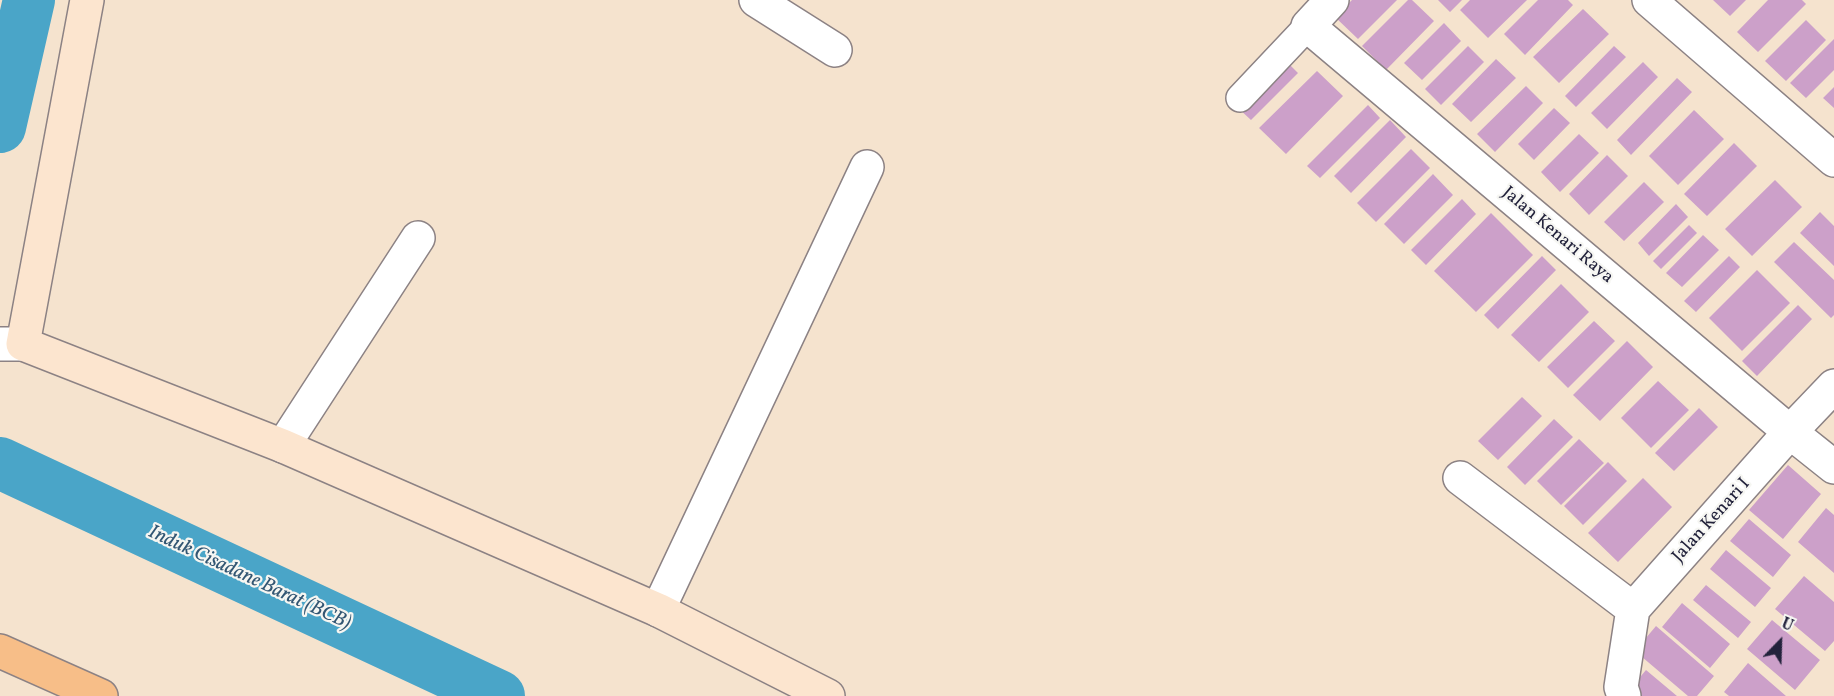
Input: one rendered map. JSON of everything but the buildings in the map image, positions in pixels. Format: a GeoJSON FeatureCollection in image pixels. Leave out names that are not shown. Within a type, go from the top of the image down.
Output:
{"type":"FeatureCollection","features":[{"type":"Feature","properties":{"kind":"main road"},"geometry":{"type":"LineString","coordinates":[[0,651],[101,696]]}},
{"type":"Feature","properties":{"kind":"street"},"geometry":{"type":"LineString","coordinates":[[87,0],[11,344],[283,446],[658,610],[828,696]]}},
{"type":"Feature","properties":{"kind":"street"},"geometry":{"type":"LineString","coordinates":[[756,0],[835,50]]}},
{"type":"Feature","properties":{"kind":"street"},"geometry":{"type":"LineString","coordinates":[[1308,26],[1332,0]]}},
{"type":"Feature","properties":{"kind":"street"},"geometry":{"type":"LineString","coordinates":[[1649,0],[1834,160]]}},
{"type":"Feature","properties":{"kind":"street","name":"Jalan Kenari Raya"},"geometry":{"type":"LineString","coordinates":[[1308,26],[1834,467]]}},
{"type":"Feature","properties":{"kind":"street"},"geometry":{"type":"LineString","coordinates":[[658,610],[867,167]]}},
{"type":"Feature","properties":{"kind":"street"},"geometry":{"type":"LineString","coordinates":[[283,446],[418,238]]}},
{"type":"Feature","properties":{"kind":"street","name":"Jalan Kenari I"},"geometry":{"type":"LineString","coordinates":[[1633,609],[1790,432],[1834,386]]}},
{"type":"Feature","properties":{"kind":"street"},"geometry":{"type":"LineString","coordinates":[[1460,478],[1633,609],[1621,687],[1624,696]]}},
{"type":"Feature","properties":{"kind":"lane"},"geometry":{"type":"LineString","coordinates":[[1240,98],[1308,26]]}},
{"type":"Feature","properties":{"kind":"waterway"},"geometry":{"type":"LineString","coordinates":[[0,127],[29,0]]}},
{"type":"Feature","properties":{"kind":"waterway","name":"Induk Cisadane Barat (BCB)"},"geometry":{"type":"LineString","coordinates":[[0,463],[499,696]]}}]}
